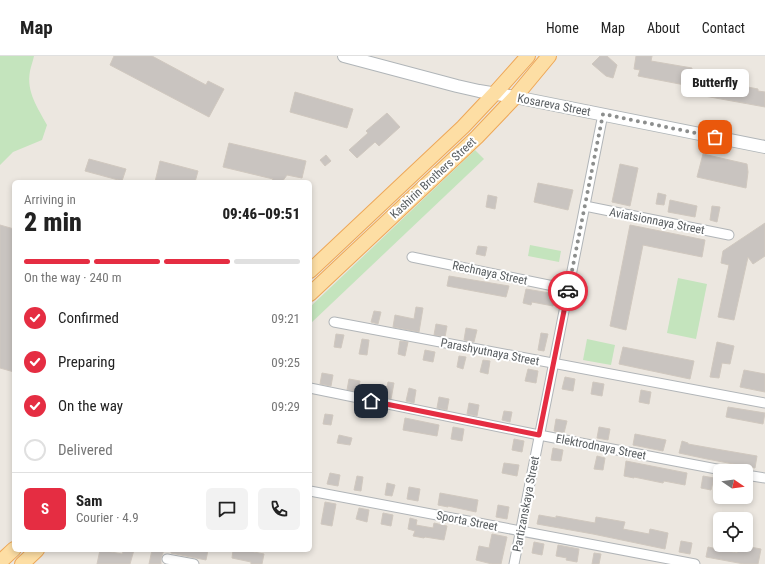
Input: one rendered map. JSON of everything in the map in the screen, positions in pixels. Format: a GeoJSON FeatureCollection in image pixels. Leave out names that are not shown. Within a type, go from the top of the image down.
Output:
{"type":"FeatureCollection","features":[{"type":"Feature","properties":{"kind":"main road","name":"Kashirin Brothers Street"},"geometry":{"type":"LineString","coordinates":[[312,269],[448,141],[495,94],[528,56]]}},
{"type":"Feature","properties":{"kind":"main road","name":"Kashirin Brothers Street"},"geometry":{"type":"LineString","coordinates":[[312,292],[477,137],[516,97],[549,56]]}},
{"type":"Feature","properties":{"kind":"main road"},"geometry":{"type":"LineString","coordinates":[[0,562],[12,551]]}},
{"type":"Feature","properties":{"kind":"main road"},"geometry":{"type":"LineString","coordinates":[[22,564],[35,552]]}},
{"type":"Feature","properties":{"kind":"street","name":"Kosareva Street"},"geometry":{"type":"LineString","coordinates":[[344,56],[457,86],[765,147]]}},
{"type":"Feature","properties":{"kind":"street","name":"Partizanskaya Street"},"geometry":{"type":"LineString","coordinates":[[514,564],[603,114]]}},
{"type":"Feature","properties":{"kind":"street","name":"Aviatsionnaya Street"},"geometry":{"type":"LineString","coordinates":[[584,206],[729,235]]}},
{"type":"Feature","properties":{"kind":"street","name":"Rechnaya Street"},"geometry":{"type":"LineString","coordinates":[[412,257],[568,289]]}},
{"type":"Feature","properties":{"kind":"street","name":"Parashyutnaya Street"},"geometry":{"type":"LineString","coordinates":[[334,322],[765,403]]}},
{"type":"Feature","properties":{"kind":"street","name":"Elektrodnaya Street"},"geometry":{"type":"LineString","coordinates":[[312,388],[539,435],[713,468]]}},
{"type":"Feature","properties":{"kind":"street"},"geometry":{"type":"LineString","coordinates":[[753,476],[765,478]]}},
{"type":"Feature","properties":{"kind":"street","name":"Sporta Street"},"geometry":{"type":"LineString","coordinates":[[312,491],[695,564]]}},
{"type":"Feature","properties":{"kind":"street"},"geometry":{"type":"LineString","coordinates":[[168,558],[194,564]]}},
{"type":"Feature","properties":{"kind":"green space"},"geometry":{"type":"Polygon","coordinates":[[[0,56],[34,56],[29,79],[31,93],[47,125],[42,140],[13,152],[0,165],[0,56]]]}},
{"type":"Feature","properties":{"kind":"green space"},"geometry":{"type":"Polygon","coordinates":[[[475,150],[484,159],[312,322],[312,305],[475,150]]]}},
{"type":"Feature","properties":{"kind":"green space"},"geometry":{"type":"Polygon","coordinates":[[[530,245],[561,251],[559,262],[528,256],[530,245]]]}},
{"type":"Feature","properties":{"kind":"green space"},"geometry":{"type":"Polygon","coordinates":[[[678,278],[707,284],[696,339],[667,333],[678,278]]]}},
{"type":"Feature","properties":{"kind":"green space"},"geometry":{"type":"Polygon","coordinates":[[[587,339],[615,345],[611,365],[583,360],[587,339]]]}},
{"type":"Feature","properties":{"kind":"building"},"geometry":{"type":"Polygon","coordinates":[[[114,56],[152,56],[206,85],[208,81],[224,89],[209,117],[110,65],[114,56]]]}},
{"type":"Feature","properties":{"kind":"building"},"geometry":{"type":"Polygon","coordinates":[[[600,56],[607,56],[617,65],[613,78],[606,76],[592,64],[600,56]]]}},
{"type":"Feature","properties":{"kind":"building"},"geometry":{"type":"Polygon","coordinates":[[[636,56],[652,56],[651,61],[692,68],[691,76],[758,89],[758,91],[765,92],[765,107],[688,93],[690,86],[638,76],[640,70],[634,69],[636,56]]]}},
{"type":"Feature","properties":{"kind":"building"},"geometry":{"type":"Polygon","coordinates":[[[295,92],[353,109],[347,128],[290,112],[295,92]]]}},
{"type":"Feature","properties":{"kind":"building"},"geometry":{"type":"Polygon","coordinates":[[[387,113],[400,127],[379,146],[375,142],[357,158],[349,150],[368,133],[366,131],[387,113]]]}},
{"type":"Feature","properties":{"kind":"building"},"geometry":{"type":"Polygon","coordinates":[[[229,143],[306,161],[302,178],[287,175],[283,180],[272,180],[273,179],[223,167],[229,143]]]}},
{"type":"Feature","properties":{"kind":"building"},"geometry":{"type":"Polygon","coordinates":[[[703,154],[747,164],[748,172],[746,188],[697,177],[703,154]]]}},
{"type":"Feature","properties":{"kind":"building"},"geometry":{"type":"Polygon","coordinates":[[[326,155],[331,161],[325,166],[320,160],[326,155]]]}},
{"type":"Feature","properties":{"kind":"building"},"geometry":{"type":"Polygon","coordinates":[[[89,159],[126,169],[122,180],[85,171],[89,159]]]}},
{"type":"Feature","properties":{"kind":"building"},"geometry":{"type":"Polygon","coordinates":[[[160,161],[198,171],[196,180],[155,180],[160,161]]]}},
{"type":"Feature","properties":{"kind":"building"},"geometry":{"type":"Polygon","coordinates":[[[620,164],[638,168],[630,206],[612,202],[620,164]]]}},
{"type":"Feature","properties":{"kind":"building"},"geometry":{"type":"Polygon","coordinates":[[[538,183],[573,190],[568,210],[534,202],[538,183]]]}},
{"type":"Feature","properties":{"kind":"building"},"geometry":{"type":"Polygon","coordinates":[[[658,193],[666,195],[664,205],[656,204],[658,193]]]}},
{"type":"Feature","properties":{"kind":"building"},"geometry":{"type":"Polygon","coordinates":[[[488,195],[497,197],[495,209],[486,207],[488,195]]]}},
{"type":"Feature","properties":{"kind":"building"},"geometry":{"type":"Polygon","coordinates":[[[670,200],[697,206],[695,217],[668,212],[670,200]]]}},
{"type":"Feature","properties":{"kind":"building"},"geometry":{"type":"Polygon","coordinates":[[[712,206],[720,207],[717,222],[710,220],[712,206]]]}},
{"type":"Feature","properties":{"kind":"building"},"geometry":{"type":"Polygon","coordinates":[[[765,223],[765,256],[753,264],[748,257],[734,320],[718,317],[729,265],[721,263],[723,251],[765,223]]]}},
{"type":"Feature","properties":{"kind":"building"},"geometry":{"type":"Polygon","coordinates":[[[0,225],[12,228],[12,371],[0,368],[0,225]]]}},
{"type":"Feature","properties":{"kind":"building"},"geometry":{"type":"Polygon","coordinates":[[[630,225],[705,240],[702,257],[643,245],[626,330],[610,326],[630,225]]]}},
{"type":"Feature","properties":{"kind":"building"},"geometry":{"type":"Polygon","coordinates":[[[478,246],[487,247],[485,256],[476,254],[478,246]]]}},
{"type":"Feature","properties":{"kind":"building"},"geometry":{"type":"Polygon","coordinates":[[[449,276],[509,286],[506,297],[447,286],[449,276]]]}},
{"type":"Feature","properties":{"kind":"building"},"geometry":{"type":"Polygon","coordinates":[[[526,289],[556,294],[553,306],[532,302],[531,305],[523,303],[526,289]]]}},
{"type":"Feature","properties":{"kind":"building"},"geometry":{"type":"Polygon","coordinates":[[[416,307],[423,308],[419,332],[393,327],[395,315],[414,319],[416,307]]]}},
{"type":"Feature","properties":{"kind":"building"},"geometry":{"type":"Polygon","coordinates":[[[374,311],[381,312],[378,324],[371,322],[374,311]]]}},
{"type":"Feature","properties":{"kind":"building"},"geometry":{"type":"Polygon","coordinates":[[[436,324],[447,326],[445,337],[434,335],[436,324]]]}},
{"type":"Feature","properties":{"kind":"building"},"geometry":{"type":"Polygon","coordinates":[[[466,328],[477,330],[474,342],[464,340],[466,328]]]}},
{"type":"Feature","properties":{"kind":"building"},"geometry":{"type":"Polygon","coordinates":[[[541,333],[548,334],[544,351],[538,350],[541,333]]]}},
{"type":"Feature","properties":{"kind":"building"},"geometry":{"type":"Polygon","coordinates":[[[336,334],[344,335],[341,348],[334,347],[336,334]]]}},
{"type":"Feature","properties":{"kind":"building"},"geometry":{"type":"Polygon","coordinates":[[[362,339],[369,340],[367,355],[359,354],[362,339]]]}},
{"type":"Feature","properties":{"kind":"building"},"geometry":{"type":"Polygon","coordinates":[[[400,341],[408,342],[405,356],[398,354],[400,341]]]}},
{"type":"Feature","properties":{"kind":"building"},"geometry":{"type":"Polygon","coordinates":[[[717,342],[734,346],[730,364],[722,363],[719,378],[710,377],[717,342]]]}},
{"type":"Feature","properties":{"kind":"building"},"geometry":{"type":"Polygon","coordinates":[[[623,347],[694,361],[690,379],[619,364],[623,347]]]}},
{"type":"Feature","properties":{"kind":"building"},"geometry":{"type":"Polygon","coordinates":[[[425,350],[435,352],[433,362],[423,360],[425,350]]]}},
{"type":"Feature","properties":{"kind":"building"},"geometry":{"type":"Polygon","coordinates":[[[459,356],[466,357],[463,369],[457,367],[459,356]]]}},
{"type":"Feature","properties":{"kind":"building"},"geometry":{"type":"Polygon","coordinates":[[[483,360],[490,361],[488,374],[480,372],[483,360]]]}},
{"type":"Feature","properties":{"kind":"building"},"geometry":{"type":"Polygon","coordinates":[[[528,369],[538,371],[536,383],[525,381],[528,369]]]}},
{"type":"Feature","properties":{"kind":"building"},"geometry":{"type":"Polygon","coordinates":[[[744,370],[765,374],[765,392],[740,387],[744,370]]]}},
{"type":"Feature","properties":{"kind":"building"},"geometry":{"type":"Polygon","coordinates":[[[322,373],[333,375],[331,386],[320,384],[322,373]]]}},
{"type":"Feature","properties":{"kind":"building"},"geometry":{"type":"Polygon","coordinates":[[[565,377],[575,379],[573,391],[562,389],[565,377]]]}},
{"type":"Feature","properties":{"kind":"building"},"geometry":{"type":"Polygon","coordinates":[[[349,379],[360,381],[358,392],[347,390],[349,379]]]}},
{"type":"Feature","properties":{"kind":"building"},"geometry":{"type":"Polygon","coordinates":[[[388,382],[394,383],[391,399],[385,397],[388,382]]]}},
{"type":"Feature","properties":{"kind":"building"},"geometry":{"type":"Polygon","coordinates":[[[593,382],[604,384],[602,396],[591,394],[593,382]]]}},
{"type":"Feature","properties":{"kind":"building"},"geometry":{"type":"Polygon","coordinates":[[[409,388],[416,390],[414,403],[406,401],[409,388]]]}},
{"type":"Feature","properties":{"kind":"building"},"geometry":{"type":"Polygon","coordinates":[[[641,390],[651,392],[649,404],[639,402],[641,390]]]}},
{"type":"Feature","properties":{"kind":"building"},"geometry":{"type":"Polygon","coordinates":[[[439,397],[449,399],[447,410],[437,408],[439,397]]]}},
{"type":"Feature","properties":{"kind":"building"},"geometry":{"type":"Polygon","coordinates":[[[469,403],[479,405],[477,416],[467,414],[469,403]]]}},
{"type":"Feature","properties":{"kind":"building"},"geometry":{"type":"Polygon","coordinates":[[[728,407],[765,413],[763,424],[726,417],[728,407]]]}},
{"type":"Feature","properties":{"kind":"building"},"geometry":{"type":"Polygon","coordinates":[[[504,411],[512,412],[510,422],[502,420],[504,411]]]}},
{"type":"Feature","properties":{"kind":"building"},"geometry":{"type":"Polygon","coordinates":[[[325,414],[333,415],[331,425],[323,424],[325,414]]]}},
{"type":"Feature","properties":{"kind":"building"},"geometry":{"type":"Polygon","coordinates":[[[405,418],[439,425],[437,436],[403,430],[405,418]]]}},
{"type":"Feature","properties":{"kind":"building"},"geometry":{"type":"Polygon","coordinates":[[[556,419],[567,421],[564,433],[554,431],[556,419]]]}},
{"type":"Feature","properties":{"kind":"building"},"geometry":{"type":"Polygon","coordinates":[[[453,427],[464,429],[462,441],[451,439],[453,427]]]}},
{"type":"Feature","properties":{"kind":"building"},"geometry":{"type":"Polygon","coordinates":[[[599,427],[610,429],[608,440],[597,438],[599,427]]]}},
{"type":"Feature","properties":{"kind":"building"},"geometry":{"type":"Polygon","coordinates":[[[635,434],[666,440],[663,451],[633,445],[635,434]]]}},
{"type":"Feature","properties":{"kind":"building"},"geometry":{"type":"Polygon","coordinates":[[[339,435],[352,438],[350,445],[337,443],[339,435]]]}},
{"type":"Feature","properties":{"kind":"building"},"geometry":{"type":"Polygon","coordinates":[[[514,439],[524,441],[522,452],[512,450],[514,439]]]}},
{"type":"Feature","properties":{"kind":"building"},"geometry":{"type":"Polygon","coordinates":[[[682,441],[688,444],[757,456],[755,468],[753,468],[753,464],[734,464],[679,453],[682,441]]]}},
{"type":"Feature","properties":{"kind":"building"},"geometry":{"type":"Polygon","coordinates":[[[553,448],[563,450],[561,461],[551,460],[553,448]]]}},
{"type":"Feature","properties":{"kind":"building"},"geometry":{"type":"Polygon","coordinates":[[[597,456],[605,458],[603,470],[594,469],[597,456]]]}},
{"type":"Feature","properties":{"kind":"building"},"geometry":{"type":"Polygon","coordinates":[[[626,461],[687,473],[685,485],[664,481],[663,483],[624,476],[626,461]]]}},
{"type":"Feature","properties":{"kind":"building"},"geometry":{"type":"Polygon","coordinates":[[[504,463],[519,465],[517,476],[502,473],[504,463]]]}},
{"type":"Feature","properties":{"kind":"building"},"geometry":{"type":"Polygon","coordinates":[[[330,473],[340,475],[338,486],[327,484],[330,473]]]}},
{"type":"Feature","properties":{"kind":"building"},"geometry":{"type":"Polygon","coordinates":[[[357,476],[363,477],[361,491],[354,490],[357,476]]]}},
{"type":"Feature","properties":{"kind":"building"},"geometry":{"type":"Polygon","coordinates":[[[703,476],[713,478],[711,490],[701,488],[703,476]]]}},
{"type":"Feature","properties":{"kind":"building"},"geometry":{"type":"Polygon","coordinates":[[[387,483],[395,485],[392,496],[385,495],[387,483]]]}},
{"type":"Feature","properties":{"kind":"building"},"geometry":{"type":"Polygon","coordinates":[[[409,487],[420,489],[418,501],[407,499],[409,487]]]}},
{"type":"Feature","properties":{"kind":"building"},"geometry":{"type":"Polygon","coordinates":[[[440,493],[478,500],[476,512],[438,505],[440,493]]]}},
{"type":"Feature","properties":{"kind":"building"},"geometry":{"type":"Polygon","coordinates":[[[325,502],[336,504],[332,526],[321,524],[325,502]]]}},
{"type":"Feature","properties":{"kind":"building"},"geometry":{"type":"Polygon","coordinates":[[[498,505],[509,507],[507,519],[496,517],[498,505]]]}},
{"type":"Feature","properties":{"kind":"building"},"geometry":{"type":"Polygon","coordinates":[[[359,508],[369,510],[367,522],[356,519],[359,508]]]}},
{"type":"Feature","properties":{"kind":"building"},"geometry":{"type":"Polygon","coordinates":[[[383,513],[393,515],[391,526],[381,524],[383,513]]]}},
{"type":"Feature","properties":{"kind":"building"},"geometry":{"type":"Polygon","coordinates":[[[539,515],[556,518],[556,516],[595,523],[596,517],[625,522],[623,529],[649,534],[650,529],[668,533],[665,549],[537,524],[539,515]]]}},
{"type":"Feature","properties":{"kind":"building"},"geometry":{"type":"Polygon","coordinates":[[[410,518],[417,520],[416,525],[433,528],[434,523],[447,526],[444,540],[413,536],[415,531],[408,529],[410,518]]]}},
{"type":"Feature","properties":{"kind":"building"},"geometry":{"type":"Polygon","coordinates":[[[492,534],[507,537],[501,564],[492,564],[476,560],[479,546],[489,548],[492,534]]]}},
{"type":"Feature","properties":{"kind":"building"},"geometry":{"type":"Polygon","coordinates":[[[681,541],[692,543],[690,554],[679,552],[681,541]]]}},
{"type":"Feature","properties":{"kind":"building"},"geometry":{"type":"Polygon","coordinates":[[[534,542],[544,544],[542,555],[532,553],[534,542]]]}},
{"type":"Feature","properties":{"kind":"building"},"geometry":{"type":"Polygon","coordinates":[[[558,545],[579,549],[577,562],[556,556],[558,545]]]}},
{"type":"Feature","properties":{"kind":"building"},"geometry":{"type":"Polygon","coordinates":[[[708,547],[713,548],[713,552],[753,552],[753,548],[761,549],[758,564],[744,564],[706,557],[708,547]]]}},
{"type":"Feature","properties":{"kind":"building"},"geometry":{"type":"Polygon","coordinates":[[[100,552],[122,554],[123,552],[133,552],[130,564],[97,564],[100,552]]]}},
{"type":"Feature","properties":{"kind":"building"},"geometry":{"type":"Polygon","coordinates":[[[152,552],[163,552],[161,564],[149,564],[152,552]]]}},
{"type":"Feature","properties":{"kind":"building"},"geometry":{"type":"Polygon","coordinates":[[[171,552],[208,552],[206,560],[171,552]]]}},
{"type":"Feature","properties":{"kind":"building"},"geometry":{"type":"Polygon","coordinates":[[[233,552],[254,552],[264,554],[262,564],[251,564],[251,562],[232,558],[233,552]]]}},
{"type":"Feature","properties":{"kind":"building"},"geometry":{"type":"Polygon","coordinates":[[[594,553],[601,554],[599,564],[592,564],[594,553]]]}},
{"type":"Feature","properties":{"kind":"way so far"},"geometry":{"type":"LineString","coordinates":[[568,291],[603,114],[715,137]]}},
{"type":"Feature","properties":{"kind":"place","name":"Butterfly"},"geometry":{"type":"Point","coordinates":[715,137]}},
{"type":"Feature","properties":{"kind":"route"},"geometry":{"type":"LineString","coordinates":[[371,401],[539,435],[568,291]]}}]}
